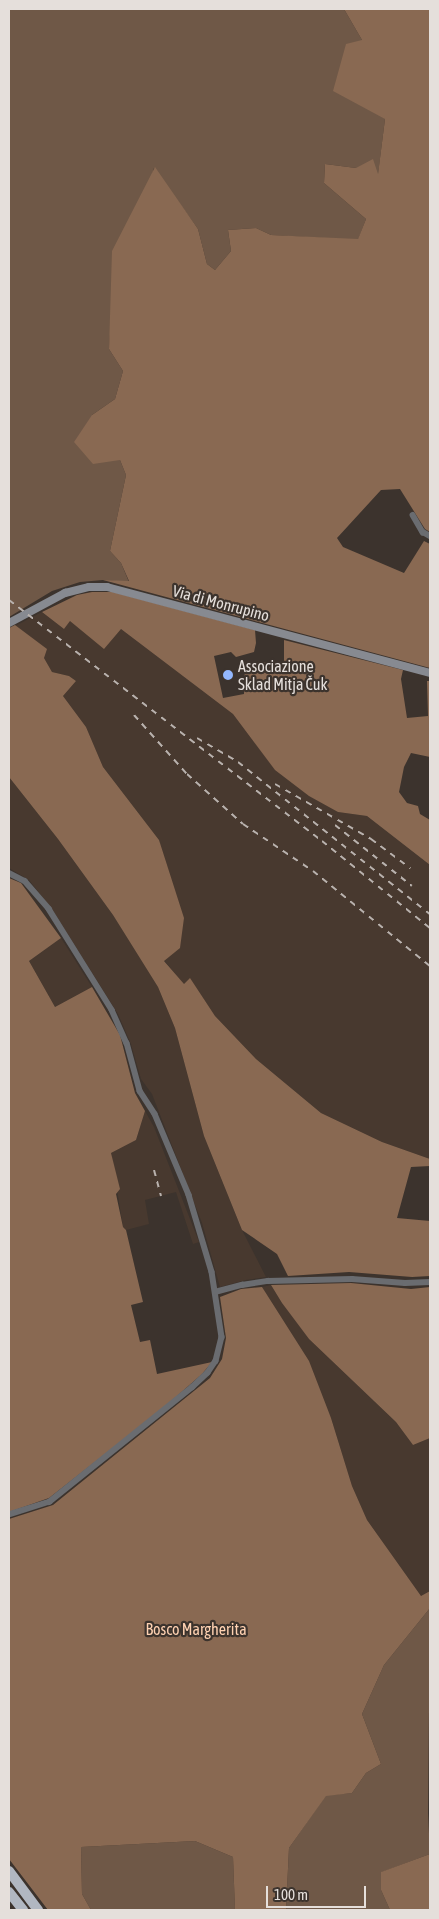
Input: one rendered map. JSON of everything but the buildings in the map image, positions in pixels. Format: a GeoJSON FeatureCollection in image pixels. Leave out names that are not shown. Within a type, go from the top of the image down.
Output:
{"type":"FeatureCollection","features":[{"type":"Feature","properties":{"kind":"highway"},"geometry":{"type":"LineString","coordinates":[[9,1872],[38,1910]]}},
{"type":"Feature","properties":{"kind":"highway"},"geometry":{"type":"LineString","coordinates":[[9,1892],[23,1910]]}},
{"type":"Feature","properties":{"kind":"main road","name":"Via di Monrupino"},"geometry":{"type":"LineString","coordinates":[[9,624],[64,593],[89,587],[107,587],[430,673]]}},
{"type":"Feature","properties":{"kind":"street"},"geometry":{"type":"LineString","coordinates":[[413,515],[423,532],[430,536]]}},
{"type":"Feature","properties":{"kind":"street"},"geometry":{"type":"LineString","coordinates":[[9,873],[25,881],[49,909],[112,1010],[127,1043],[140,1090],[155,1114],[189,1195],[211,1266],[221,1344],[218,1356],[208,1373],[60,1494],[50,1502],[9,1515]]}},
{"type":"Feature","properties":{"kind":"street"},"geometry":{"type":"LineString","coordinates":[[215,1292],[268,1281],[352,1279],[405,1284],[430,1282]]}},
{"type":"Feature","properties":{"kind":"shaded area"},"geometry":{"type":"Polygon","coordinates":[[[9,9],[344,9],[362,40],[385,119],[378,175],[356,168],[325,164],[324,183],[366,219],[358,240],[271,235],[256,228],[228,230],[231,251],[215,270],[207,264],[198,229],[154,168],[111,319],[109,349],[123,371],[115,399],[92,415],[120,460],[126,475],[110,551],[121,563],[129,582],[103,580],[80,582],[52,591],[9,617],[9,9]]]}},
{"type":"Feature","properties":{"kind":"shaded area"},"geometry":{"type":"Polygon","coordinates":[[[42,612],[64,629],[70,621],[121,629],[233,714],[254,742],[338,812],[367,816],[430,865],[430,1159],[382,1142],[321,1113],[256,1059],[215,1016],[190,979],[184,985],[164,960],[176,949],[159,840],[103,767],[86,727],[63,696],[76,681],[69,676],[52,672],[44,658],[15,626],[42,612]]]}},
{"type":"Feature","properties":{"kind":"shaded area"},"geometry":{"type":"Polygon","coordinates":[[[9,777],[58,839],[113,915],[158,987],[175,1028],[204,1136],[242,1230],[266,1277],[220,1287],[202,1223],[152,1094],[141,1079],[131,1044],[118,1014],[52,909],[29,880],[9,868],[9,777]]]}},
{"type":"Feature","properties":{"kind":"shaded area"},"geometry":{"type":"Polygon","coordinates":[[[61,938],[92,987],[55,1007],[29,961],[61,938]]]}},
{"type":"Feature","properties":{"kind":"shaded area"},"geometry":{"type":"Polygon","coordinates":[[[145,1111],[154,1127],[199,1242],[193,1244],[176,1192],[145,1200],[149,1224],[126,1230],[123,1227],[111,1153],[136,1140],[145,1111]]]}},
{"type":"Feature","properties":{"kind":"shaded area"},"geometry":{"type":"Polygon","coordinates":[[[271,1285],[309,1339],[396,1422],[413,1445],[430,1438],[430,1591],[421,1596],[367,1520],[352,1486],[331,1418],[262,1287],[271,1285]]]}},
{"type":"Feature","properties":{"kind":"shaded area"},"geometry":{"type":"Polygon","coordinates":[[[430,1608],[428,1813],[430,1854],[382,1872],[381,1890],[390,1910],[286,1910],[289,1848],[326,1795],[352,1793],[366,1773],[381,1764],[362,1714],[384,1665],[430,1608]]]}},
{"type":"Feature","properties":{"kind":"shaded area"},"geometry":{"type":"Polygon","coordinates":[[[195,1841],[233,1857],[235,1910],[91,1910],[82,1894],[81,1847],[195,1841]]]}},
{"type":"Feature","properties":{"kind":"green space"},"geometry":{"type":"Polygon","coordinates":[[[344,9],[430,9],[430,532],[425,529],[400,489],[381,490],[337,538],[343,547],[404,573],[424,541],[430,544],[430,668],[103,580],[129,581],[121,563],[110,551],[126,475],[120,460],[93,464],[74,442],[92,415],[115,399],[123,371],[109,349],[112,251],[155,167],[198,229],[207,264],[215,270],[231,251],[228,230],[256,228],[271,235],[358,239],[366,219],[324,183],[325,164],[356,168],[373,159],[378,174],[385,119],[333,91],[346,44],[362,40],[344,9]]]}},
{"type":"Feature","properties":{"kind":"green space"},"geometry":{"type":"Polygon","coordinates":[[[92,592],[113,592],[255,630],[256,643],[254,652],[236,657],[231,652],[214,656],[223,698],[244,694],[245,662],[284,662],[284,640],[403,670],[401,679],[407,718],[428,716],[427,681],[430,681],[430,757],[411,753],[404,767],[399,792],[407,803],[418,806],[420,814],[430,820],[430,865],[367,816],[338,812],[309,796],[275,770],[233,714],[121,629],[104,649],[70,621],[64,629],[42,612],[77,595],[92,592]]]}},
{"type":"Feature","properties":{"kind":"green space"},"geometry":{"type":"Polygon","coordinates":[[[15,625],[47,649],[44,658],[52,672],[69,676],[76,681],[63,696],[86,727],[103,767],[159,840],[184,918],[180,948],[164,961],[184,984],[190,978],[215,1016],[256,1059],[321,1113],[382,1142],[430,1159],[430,1166],[411,1167],[397,1218],[430,1221],[430,1276],[412,1277],[349,1272],[288,1276],[277,1254],[242,1230],[204,1136],[175,1028],[158,987],[113,915],[58,839],[9,777],[9,628],[15,625]]]}},
{"type":"Feature","properties":{"kind":"green space"},"geometry":{"type":"Polygon","coordinates":[[[9,878],[21,883],[61,938],[29,961],[55,1007],[92,987],[120,1035],[135,1093],[145,1111],[136,1140],[111,1153],[120,1189],[116,1194],[123,1227],[126,1230],[143,1302],[131,1305],[140,1342],[150,1340],[157,1374],[212,1362],[202,1374],[161,1410],[49,1498],[9,1512],[9,878]]]}},
{"type":"Feature","properties":{"kind":"green space"},"geometry":{"type":"Polygon","coordinates":[[[351,1283],[411,1289],[430,1287],[430,1438],[413,1445],[396,1422],[309,1339],[271,1285],[351,1283]]]}},
{"type":"Feature","properties":{"kind":"green space","name":"Bosco Margherita"},"geometry":{"type":"Polygon","coordinates":[[[262,1287],[309,1361],[331,1418],[352,1486],[367,1520],[421,1596],[430,1591],[430,1608],[384,1665],[362,1714],[381,1764],[366,1773],[352,1793],[326,1796],[289,1848],[286,1910],[235,1910],[233,1857],[195,1841],[81,1847],[82,1894],[91,1910],[48,1910],[9,1859],[9,1519],[53,1505],[210,1378],[222,1359],[226,1338],[220,1297],[241,1289],[262,1287]]]}},
{"type":"Feature","properties":{"kind":"green space"},"geometry":{"type":"Polygon","coordinates":[[[430,1854],[430,1910],[390,1910],[381,1890],[381,1872],[430,1854]]]}},
{"type":"Feature","properties":{"kind":"railway"},"geometry":{"type":"LineString","coordinates":[[9,600],[322,841],[430,928]]}},
{"type":"Feature","properties":{"kind":"railway"},"geometry":{"type":"LineString","coordinates":[[134,715],[187,774],[243,824],[313,871],[430,966]]}},
{"type":"Feature","properties":{"kind":"railway"},"geometry":{"type":"LineString","coordinates":[[197,738],[238,762],[430,914]]}},
{"type":"Feature","properties":{"kind":"railway"},"geometry":{"type":"LineString","coordinates":[[275,784],[371,839],[410,868]]}},
{"type":"Feature","properties":{"kind":"railway"},"geometry":{"type":"LineString","coordinates":[[335,825],[412,886]]}},
{"type":"Feature","properties":{"kind":"railway"},"geometry":{"type":"LineString","coordinates":[[154,1170],[161,1196]]}},
{"type":"Feature","properties":{"kind":"place","name":"Associazione Sklad Mitja Čuk"},"geometry":{"type":"Point","coordinates":[228,675]}}]}
